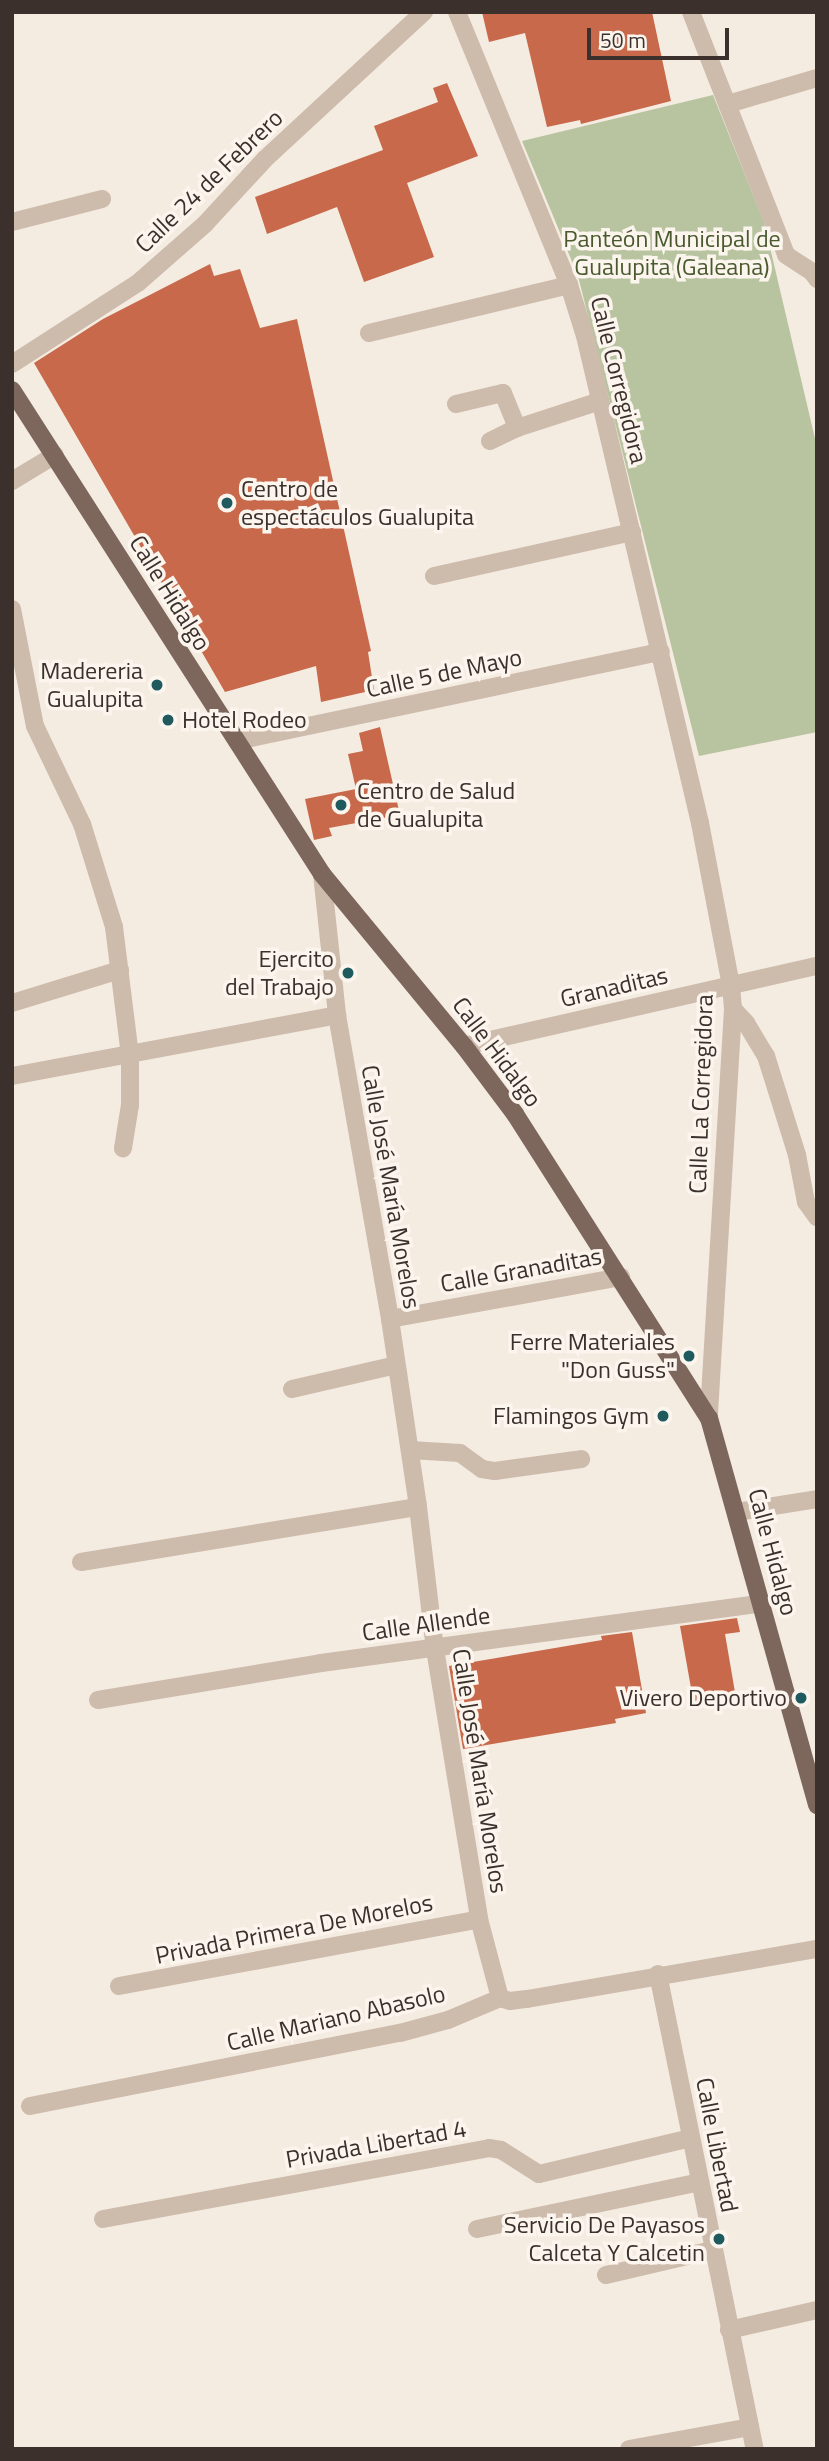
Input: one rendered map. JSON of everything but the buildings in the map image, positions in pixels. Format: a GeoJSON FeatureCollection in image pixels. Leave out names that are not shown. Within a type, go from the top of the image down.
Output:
{"type":"FeatureCollection","features":[{"type":"Feature","properties":{"kind":"main road","name":"Calle Hidalgo"},"geometry":{"type":"LineString","coordinates":[[12,390],[321,874],[464,1046],[515,1114],[621,1276],[709,1418],[817,1805]]}},
{"type":"Feature","properties":{"kind":"street","name":"Calle 24 de Febrero"},"geometry":{"type":"LineString","coordinates":[[12,364],[139,282],[205,224],[265,159],[424,12]]}},
{"type":"Feature","properties":{"kind":"street","name":"Calle Corregidora"},"geometry":{"type":"LineString","coordinates":[[457,12],[569,285],[585,336],[661,652]]}},
{"type":"Feature","properties":{"kind":"street"},"geometry":{"type":"LineString","coordinates":[[691,12],[786,255],[812,272],[817,279]]}},
{"type":"Feature","properties":{"kind":"street"},"geometry":{"type":"LineString","coordinates":[[728,104],[817,78]]}},
{"type":"Feature","properties":{"kind":"street"},"geometry":{"type":"LineString","coordinates":[[12,222],[102,199]]}},
{"type":"Feature","properties":{"kind":"street"},"geometry":{"type":"LineString","coordinates":[[369,333],[569,285]]}},
{"type":"Feature","properties":{"kind":"street"},"geometry":{"type":"LineString","coordinates":[[456,404],[503,393],[517,428]]}},
{"type":"Feature","properties":{"kind":"street"},"geometry":{"type":"LineString","coordinates":[[490,441],[517,428],[600,401]]}},
{"type":"Feature","properties":{"kind":"street"},"geometry":{"type":"LineString","coordinates":[[12,481],[55,455]]}},
{"type":"Feature","properties":{"kind":"street"},"geometry":{"type":"LineString","coordinates":[[434,576],[632,532]]}},
{"type":"Feature","properties":{"kind":"street"},"geometry":{"type":"LineString","coordinates":[[12,609],[35,726],[82,824],[103,882],[120,970],[130,1055],[130,1105],[123,1148]]}},
{"type":"Feature","properties":{"kind":"street","name":"Calle 5 de Mayo"},"geometry":{"type":"LineString","coordinates":[[237,741],[661,652]]}},
{"type":"Feature","properties":{"kind":"street","name":"Calle La Corregidora"},"geometry":{"type":"LineString","coordinates":[[661,652],[700,822],[733,1009],[709,1418]]}},
{"type":"Feature","properties":{"kind":"street","name":"Calle José María Morelos"},"geometry":{"type":"LineString","coordinates":[[321,874],[337,1015],[390,1319],[418,1507],[435,1649],[479,1919],[500,1998]]}},
{"type":"Feature","properties":{"kind":"street","name":"Granaditas"},"geometry":{"type":"LineString","coordinates":[[464,1046],[817,966]]}},
{"type":"Feature","properties":{"kind":"street"},"geometry":{"type":"LineString","coordinates":[[12,1003],[120,970]]}},
{"type":"Feature","properties":{"kind":"street"},"geometry":{"type":"LineString","coordinates":[[733,1009],[751,1030],[766,1056],[817,1217]]}},
{"type":"Feature","properties":{"kind":"street"},"geometry":{"type":"LineString","coordinates":[[12,1076],[337,1015]]}},
{"type":"Feature","properties":{"kind":"street","name":"Calle Granaditas"},"geometry":{"type":"LineString","coordinates":[[390,1319],[621,1276]]}},
{"type":"Feature","properties":{"kind":"street"},"geometry":{"type":"LineString","coordinates":[[292,1389],[396,1365]]}},
{"type":"Feature","properties":{"kind":"street"},"geometry":{"type":"LineString","coordinates":[[410,1450],[460,1453],[482,1468],[495,1471],[581,1459]]}},
{"type":"Feature","properties":{"kind":"street"},"geometry":{"type":"LineString","coordinates":[[737,1512],[817,1499]]}},
{"type":"Feature","properties":{"kind":"street"},"geometry":{"type":"LineString","coordinates":[[81,1562],[418,1507]]}},
{"type":"Feature","properties":{"kind":"street","name":"Calle Allende"},"geometry":{"type":"LineString","coordinates":[[97,1700],[321,1663],[762,1603]]}},
{"type":"Feature","properties":{"kind":"street","name":"Privada Primera De Morelos"},"geometry":{"type":"LineString","coordinates":[[119,1986],[479,1919]]}},
{"type":"Feature","properties":{"kind":"street","name":"Calle Mariano Abasolo"},"geometry":{"type":"LineString","coordinates":[[30,2106],[400,2033],[448,2020],[500,1998],[510,2001],[527,1999],[658,1974],[817,1949]]}},
{"type":"Feature","properties":{"kind":"street","name":"Calle Libertad"},"geometry":{"type":"LineString","coordinates":[[658,1974],[755,2449]]}},
{"type":"Feature","properties":{"kind":"street","name":"Privada Libertad 4"},"geometry":{"type":"LineString","coordinates":[[103,2219],[488,2148],[501,2150],[539,2174],[691,2138]]}},
{"type":"Feature","properties":{"kind":"street"},"geometry":{"type":"LineString","coordinates":[[477,2229],[700,2182]]}},
{"type":"Feature","properties":{"kind":"street"},"geometry":{"type":"LineString","coordinates":[[606,2275],[713,2250]]}},
{"type":"Feature","properties":{"kind":"street"},"geometry":{"type":"LineString","coordinates":[[729,2330],[817,2310]]}},
{"type":"Feature","properties":{"kind":"street"},"geometry":{"type":"LineString","coordinates":[[629,2449],[750,2427]]}},
{"type":"Feature","properties":{"kind":"green space","name":"Panteón Municipal de Gualupita (Galeana)"},"geometry":{"type":"Polygon","coordinates":[[[713,95],[764,222],[817,447],[817,732],[699,756],[578,276],[522,141],[713,95]]]}},
{"type":"Feature","properties":{"kind":"place","name":"Centro de espectáculos Gualupita"},"geometry":{"type":"Point","coordinates":[227,503]}},
{"type":"Feature","properties":{"kind":"place","name":"Madereria Gualupita"},"geometry":{"type":"Point","coordinates":[157,685]}},
{"type":"Feature","properties":{"kind":"place","name":"Hotel Rodeo"},"geometry":{"type":"Point","coordinates":[168,720]}},
{"type":"Feature","properties":{"kind":"place","name":"Centro de Salud de Gualupita"},"geometry":{"type":"Point","coordinates":[341,805]}},
{"type":"Feature","properties":{"kind":"place","name":"Ejercito del Trabajo"},"geometry":{"type":"Point","coordinates":[348,973]}},
{"type":"Feature","properties":{"kind":"place","name":"Ferre Materiales \"Don Guss\""},"geometry":{"type":"Point","coordinates":[689,1356]}},
{"type":"Feature","properties":{"kind":"place","name":"Flamingos Gym"},"geometry":{"type":"Point","coordinates":[663,1416]}},
{"type":"Feature","properties":{"kind":"place","name":"Vivero Deportivo"},"geometry":{"type":"Point","coordinates":[801,1698]}},
{"type":"Feature","properties":{"kind":"place","name":"Servicio De Payasos Calceta Y Calcetin"},"geometry":{"type":"Point","coordinates":[719,2239]}}]}
